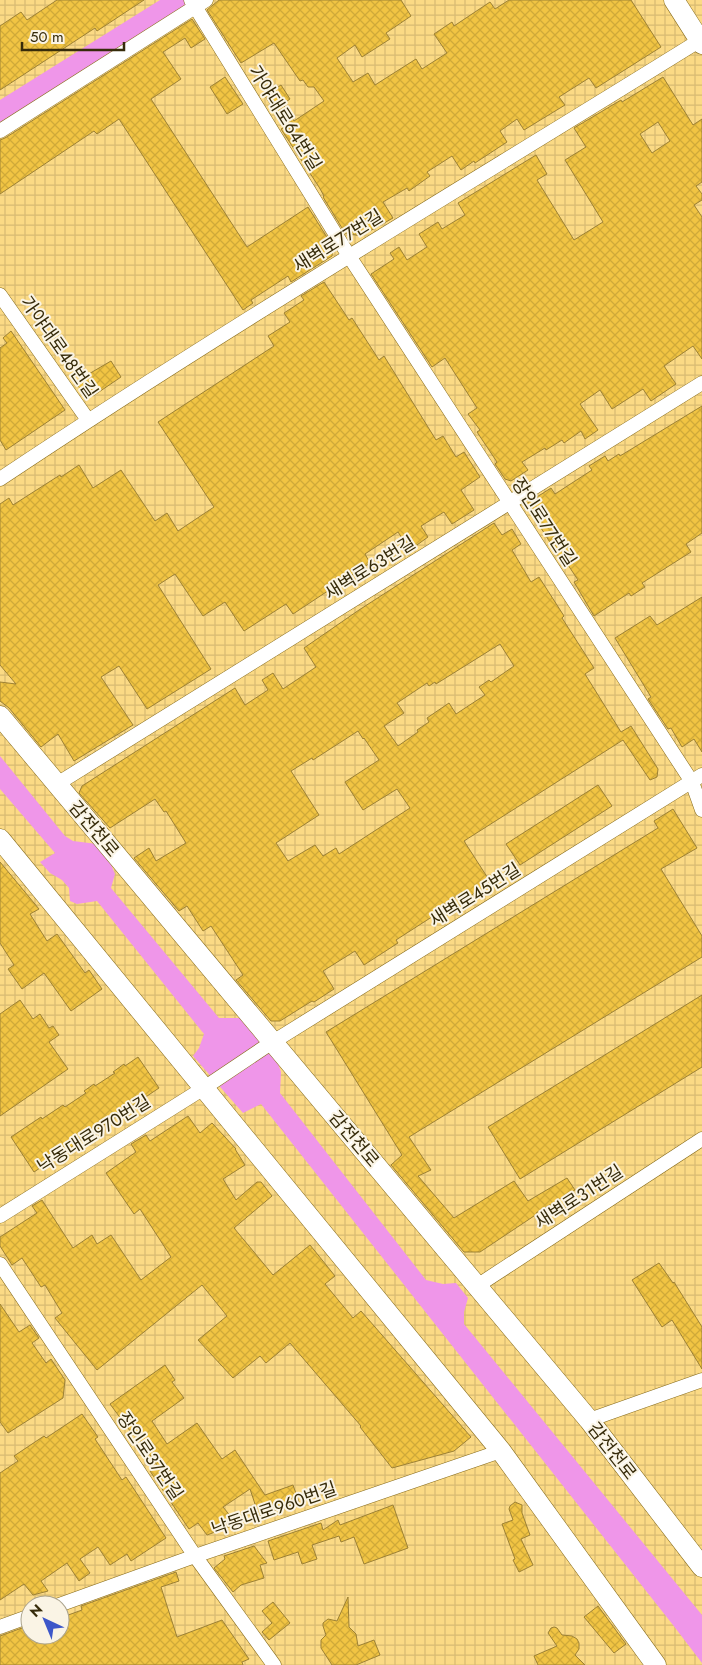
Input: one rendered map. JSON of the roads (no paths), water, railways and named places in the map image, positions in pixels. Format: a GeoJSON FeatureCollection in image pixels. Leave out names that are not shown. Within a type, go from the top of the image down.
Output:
{"type":"FeatureCollection","features":[{"type":"Feature","properties":{"kind":"street"},"geometry":{"type":"LineString","coordinates":[[674,0],[701,41]]}},
{"type":"Feature","properties":{"kind":"street"},"geometry":{"type":"LineString","coordinates":[[0,130],[196,3]]}},
{"type":"Feature","properties":{"kind":"street","name":"가야대로64번길"},"geometry":{"type":"LineString","coordinates":[[196,3],[349,256]]}},
{"type":"Feature","properties":{"kind":"street","name":"새벽로77번길"},"geometry":{"type":"LineString","coordinates":[[0,479],[88,420],[349,256],[701,41]]}},
{"type":"Feature","properties":{"kind":"street","name":"장인로77번길"},"geometry":{"type":"LineString","coordinates":[[349,256],[509,503],[697,778],[702,810]]}},
{"type":"Feature","properties":{"kind":"street","name":"가야대로48번길"},"geometry":{"type":"LineString","coordinates":[[0,295],[88,420]]}},
{"type":"Feature","properties":{"kind":"street","name":"새벽로63번길"},"geometry":{"type":"LineString","coordinates":[[57,784],[702,383]]}},
{"type":"Feature","properties":{"kind":"street","name":"감전천로"},"geometry":{"type":"LineString","coordinates":[[0,716],[271,1044],[589,1420],[702,1567]]}},
{"type":"Feature","properties":{"kind":"street","name":"새벽로45번길"},"geometry":{"type":"LineString","coordinates":[[206,1087],[271,1044],[697,778]]}},
{"type":"Feature","properties":{"kind":"street"},"geometry":{"type":"LineString","coordinates":[[0,839],[206,1087],[501,1451],[656,1665]]}},
{"type":"Feature","properties":{"kind":"street","name":"낙동대로970번길"},"geometry":{"type":"LineString","coordinates":[[0,1216],[206,1087]]}},
{"type":"Feature","properties":{"kind":"street","name":"새벽로31번길"},"geometry":{"type":"LineString","coordinates":[[477,1286],[702,1139]]}},
{"type":"Feature","properties":{"kind":"street","name":"장인로37번길"},"geometry":{"type":"LineString","coordinates":[[0,1264],[195,1556],[274,1665]]}},
{"type":"Feature","properties":{"kind":"street"},"geometry":{"type":"LineString","coordinates":[[589,1420],[702,1380]]}},
{"type":"Feature","properties":{"kind":"street","name":"낙동대로960번길"},"geometry":{"type":"LineString","coordinates":[[70,1601],[501,1451]]}},
{"type":"Feature","properties":{"kind":"street"},"geometry":{"type":"LineString","coordinates":[[0,1626],[20,1619]]}}]}
